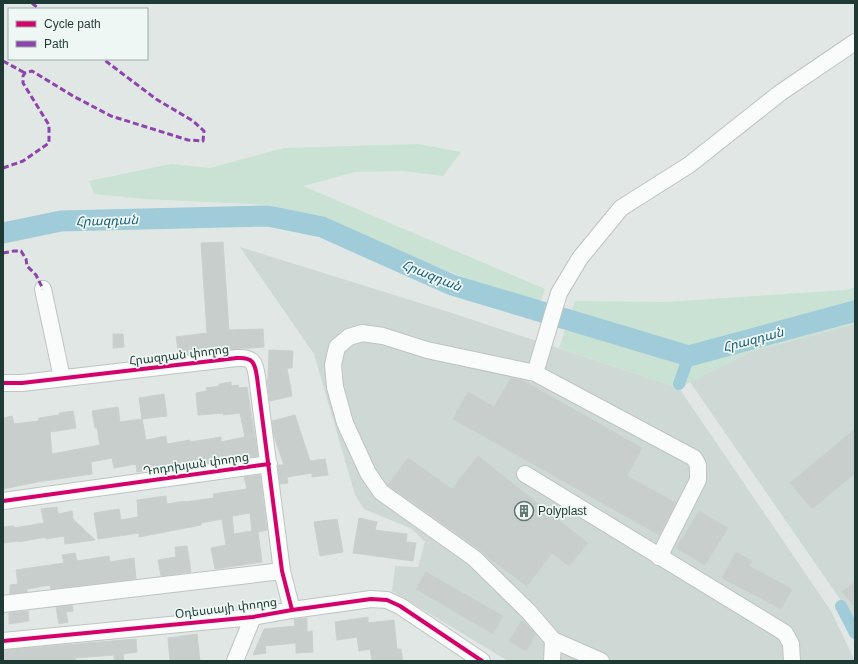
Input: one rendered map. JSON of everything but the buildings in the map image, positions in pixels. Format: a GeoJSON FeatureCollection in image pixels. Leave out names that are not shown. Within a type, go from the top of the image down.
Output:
{"type":"FeatureCollection","features":[{"type":"Feature","properties":{"kind":"street"},"geometry":{"type":"LineString","coordinates":[[535,373],[558,293],[580,258],[621,208],[689,164],[780,94],[855,42]]}},
{"type":"Feature","properties":{"kind":"street"},"geometry":{"type":"LineString","coordinates":[[43,289],[62,378]]}},
{"type":"Feature","properties":{"kind":"street"},"geometry":{"type":"LineString","coordinates":[[601,661],[553,640],[529,612],[474,558],[381,492],[368,473],[345,423],[335,387],[333,365],[337,348],[349,337],[362,333],[383,336],[428,350],[535,373],[694,458],[698,466],[698,480],[659,557]]}},
{"type":"Feature","properties":{"kind":"street","name":"Հրազդան փողոց"},"geometry":{"type":"LineString","coordinates":[[3,383],[22,383],[245,358],[252,360],[256,370],[269,464]]}},
{"type":"Feature","properties":{"kind":"street"},"geometry":{"type":"LineString","coordinates":[[269,464],[282,571],[292,610]]}},
{"type":"Feature","properties":{"kind":"street","name":"Դոդոխյան փողոց"},"geometry":{"type":"LineString","coordinates":[[3,501],[269,464]]}},
{"type":"Feature","properties":{"kind":"street"},"geometry":{"type":"LineString","coordinates":[[525,474],[785,633],[791,644],[792,661]]}},
{"type":"Feature","properties":{"kind":"street"},"geometry":{"type":"LineString","coordinates":[[3,604],[282,571]]}},
{"type":"Feature","properties":{"kind":"street","name":"Օդեսսայի փողոց"},"geometry":{"type":"LineString","coordinates":[[3,641],[254,616],[371,598],[387,600],[400,606],[482,661]]}},
{"type":"Feature","properties":{"kind":"street"},"geometry":{"type":"LineString","coordinates":[[235,661],[254,616]]}},
{"type":"Feature","properties":{"kind":"street"},"geometry":{"type":"LineString","coordinates":[[552,661],[553,640]]}},
{"type":"Feature","properties":{"kind":"shaded area"},"geometry":{"type":"Polygon","coordinates":[[[240,247],[452,313],[679,388],[831,611],[855,661],[508,661],[392,591],[395,566],[418,567],[425,542],[412,529],[364,509],[355,495],[314,354],[240,247]]]}},
{"type":"Feature","properties":{"kind":"shaded area"},"geometry":{"type":"Polygon","coordinates":[[[855,324],[855,621],[690,382],[750,352],[855,324]]]}},
{"type":"Feature","properties":{"kind":"green space"},"geometry":{"type":"Polygon","coordinates":[[[418,144],[461,152],[443,176],[403,171],[355,172],[303,186],[545,289],[539,305],[270,205],[144,199],[94,194],[89,181],[171,164],[210,168],[284,148],[418,144]]]}},
{"type":"Feature","properties":{"kind":"green space"},"geometry":{"type":"Polygon","coordinates":[[[855,287],[855,324],[750,352],[679,388],[559,348],[575,301],[665,302],[846,290],[855,287]]]}},
{"type":"Feature","properties":{"kind":"waterway","name":"Հրազդան"},"geometry":{"type":"LineString","coordinates":[[3,233],[61,221],[268,216],[322,227],[452,285],[689,356],[855,311]]}},
{"type":"Feature","properties":{"kind":"waterway"},"geometry":{"type":"LineString","coordinates":[[679,384],[689,356]]}},
{"type":"Feature","properties":{"kind":"waterway"},"geometry":{"type":"LineString","coordinates":[[841,606],[855,633]]}},
{"type":"Feature","properties":{"kind":"marked path"},"geometry":{"type":"LineString","coordinates":[[32,3],[38,8]]}},
{"type":"Feature","properties":{"kind":"marked path"},"geometry":{"type":"LineString","coordinates":[[3,168],[23,161],[49,143],[49,125],[23,83],[23,76],[25,73],[32,71],[73,96],[111,116],[188,140],[203,141],[204,131],[193,121],[156,99],[104,60]]}},
{"type":"Feature","properties":{"kind":"marked path"},"geometry":{"type":"LineString","coordinates":[[3,61],[25,73]]}},
{"type":"Feature","properties":{"kind":"marked path"},"geometry":{"type":"LineString","coordinates":[[3,253],[21,251],[26,259],[27,266],[36,275],[43,289]]}},
{"type":"Feature","properties":{"kind":"cycle path"},"geometry":{"type":"LineString","coordinates":[[3,383],[22,383],[237,358],[250,360],[254,365],[256,372],[282,571],[292,610]]}},
{"type":"Feature","properties":{"kind":"cycle path"},"geometry":{"type":"LineString","coordinates":[[3,501],[269,464]]}},
{"type":"Feature","properties":{"kind":"cycle path"},"geometry":{"type":"LineString","coordinates":[[3,641],[253,617],[371,599],[387,600],[400,606],[482,661]]}},
{"type":"Feature","properties":{"kind":"place","name":"Polyplast"},"geometry":{"type":"Point","coordinates":[524,511]}}]}
